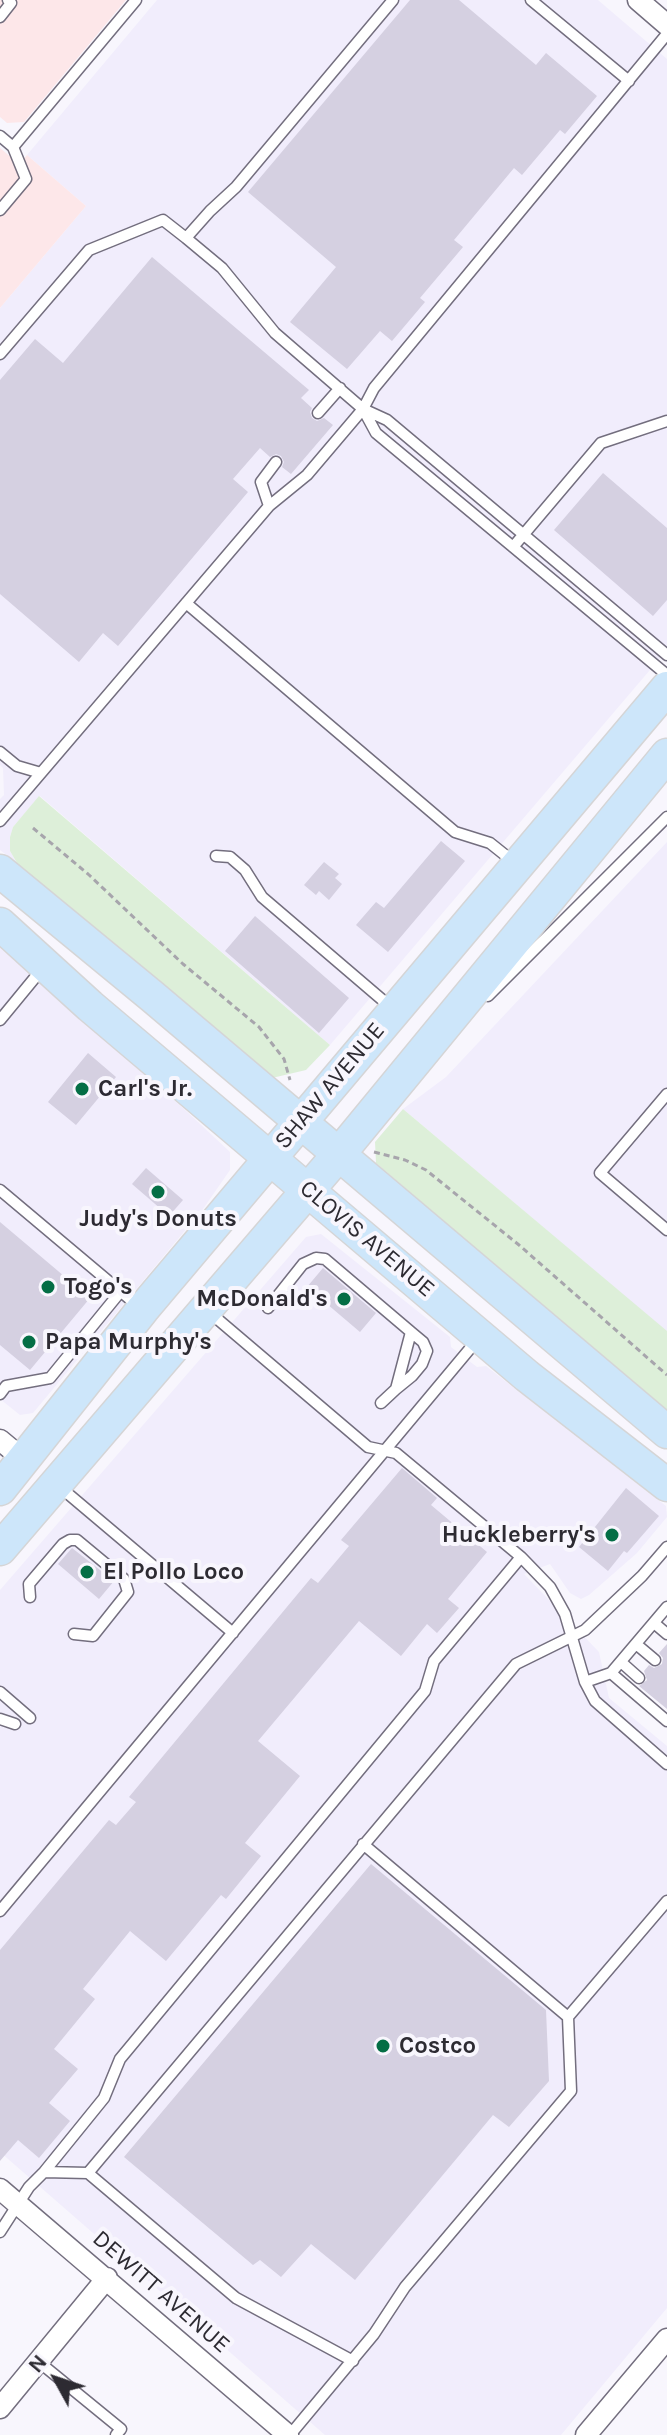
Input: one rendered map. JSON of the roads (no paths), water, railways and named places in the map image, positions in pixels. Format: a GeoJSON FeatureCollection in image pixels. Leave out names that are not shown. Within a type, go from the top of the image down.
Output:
{"type":"FeatureCollection","features":[{"type":"Feature","properties":{"kind":"main road","name":"SHAW AVENUE"},"geometry":{"type":"LineString","coordinates":[[0,1489],[12,1450],[132,1300],[271,1157],[667,688]]}},
{"type":"Feature","properties":{"kind":"main road"},"geometry":{"type":"LineString","coordinates":[[575,866],[603,801],[667,721]]}},
{"type":"Feature","properties":{"kind":"main road","name":"SHAW AVENUE"},"geometry":{"type":"LineString","coordinates":[[0,1549],[339,1154],[667,755]]}},
{"type":"Feature","properties":{"kind":"main road","name":"CLOVIS AVENUE"},"geometry":{"type":"LineString","coordinates":[[0,871],[667,1432]]}},
{"type":"Feature","properties":{"kind":"main road","name":"CLOVIS AVENUE"},"geometry":{"type":"LineString","coordinates":[[0,924],[480,1336],[667,1485]]}},
{"type":"Feature","properties":{"kind":"main road"},"geometry":{"type":"LineString","coordinates":[[55,1483],[48,1469],[51,1460],[113,1380],[132,1300]]}},
{"type":"Feature","properties":{"kind":"main road"},"geometry":{"type":"LineString","coordinates":[[0,1522],[33,1482],[34,1471],[12,1450]]}},
{"type":"Feature","properties":{"kind":"street"},"geometry":{"type":"LineString","coordinates":[[638,0],[667,25]]}},
{"type":"Feature","properties":{"kind":"street","name":"DEWITT AVENUE"},"geometry":{"type":"LineString","coordinates":[[0,2189],[289,2435]]}},
{"type":"Feature","properties":{"kind":"street"},"geometry":{"type":"LineString","coordinates":[[0,2408],[107,2278]]}},
{"type":"Feature","properties":{"kind":"street"},"geometry":{"type":"LineString","coordinates":[[586,2435],[667,2339]]}},
{"type":"Feature","properties":{"kind":"lane"},"geometry":{"type":"LineString","coordinates":[[13,147],[136,0]]}},
{"type":"Feature","properties":{"kind":"lane"},"geometry":{"type":"LineString","coordinates":[[186,238],[236,187],[393,0]]}},
{"type":"Feature","properties":{"kind":"lane"},"geometry":{"type":"LineString","coordinates":[[531,0],[629,81]]}},
{"type":"Feature","properties":{"kind":"lane"},"geometry":{"type":"LineString","coordinates":[[0,17],[11,1]]}},
{"type":"Feature","properties":{"kind":"lane"},"geometry":{"type":"LineString","coordinates":[[0,821],[269,506],[307,475],[363,409],[374,388],[667,34]]}},
{"type":"Feature","properties":{"kind":"lane"},"geometry":{"type":"LineString","coordinates":[[0,136],[13,147],[26,179],[0,210]]}},
{"type":"Feature","properties":{"kind":"lane"},"geometry":{"type":"LineString","coordinates":[[0,354],[89,250],[163,220],[222,268],[275,333],[363,409],[387,420],[667,655]]}},
{"type":"Feature","properties":{"kind":"lane"},"geometry":{"type":"LineString","coordinates":[[318,413],[340,388]]}},
{"type":"Feature","properties":{"kind":"lane"},"geometry":{"type":"LineString","coordinates":[[363,409],[376,433],[667,675]]}},
{"type":"Feature","properties":{"kind":"lane"},"geometry":{"type":"LineString","coordinates":[[513,547],[601,443],[667,421]]}},
{"type":"Feature","properties":{"kind":"lane"},"geometry":{"type":"LineString","coordinates":[[269,506],[261,482],[276,462]]}},
{"type":"Feature","properties":{"kind":"lane"},"geometry":{"type":"LineString","coordinates":[[186,603],[455,832],[490,843],[517,865]]}},
{"type":"Feature","properties":{"kind":"lane"},"geometry":{"type":"LineString","coordinates":[[0,752],[17,766],[41,773]]}},
{"type":"Feature","properties":{"kind":"lane"},"geometry":{"type":"LineString","coordinates":[[480,1005],[667,817]]}},
{"type":"Feature","properties":{"kind":"lane"},"geometry":{"type":"LineString","coordinates":[[216,856],[230,857],[245,870],[262,897],[394,1010]]}},
{"type":"Feature","properties":{"kind":"lane"},"geometry":{"type":"LineString","coordinates":[[0,1020],[46,965]]}},
{"type":"Feature","properties":{"kind":"lane"},"geometry":{"type":"LineString","coordinates":[[380,1105],[468,1016]]}},
{"type":"Feature","properties":{"kind":"lane"},"geometry":{"type":"LineString","coordinates":[[667,1094],[600,1173],[667,1230]]}},
{"type":"Feature","properties":{"kind":"lane"},"geometry":{"type":"LineString","coordinates":[[0,1190],[132,1300],[50,1378],[2,1387]]}},
{"type":"Feature","properties":{"kind":"lane"},"geometry":{"type":"LineString","coordinates":[[268,1308],[303,1264],[316,1258],[325,1259],[423,1342],[427,1351],[422,1364],[412,1376],[381,1403]]}},
{"type":"Feature","properties":{"kind":"lane"},"geometry":{"type":"LineString","coordinates":[[206,1310],[368,1447],[396,1453],[521,1557],[550,1587],[565,1614],[585,1682],[595,1701],[667,1764]]}},
{"type":"Feature","properties":{"kind":"lane"},"geometry":{"type":"LineString","coordinates":[[396,1389],[411,1332]]}},
{"type":"Feature","properties":{"kind":"lane"},"geometry":{"type":"LineString","coordinates":[[0,1911],[480,1336]]}},
{"type":"Feature","properties":{"kind":"lane"},"geometry":{"type":"LineString","coordinates":[[55,1483],[233,1633]]}},
{"type":"Feature","properties":{"kind":"lane"},"geometry":{"type":"LineString","coordinates":[[30,1597],[29,1584],[70,1540],[77,1540],[124,1579],[128,1592],[93,1636],[74,1634]]}},
{"type":"Feature","properties":{"kind":"lane"},"geometry":{"type":"LineString","coordinates":[[88,2173],[516,1664],[573,1638],[596,1621],[667,1547]]}},
{"type":"Feature","properties":{"kind":"lane"},"geometry":{"type":"LineString","coordinates":[[0,2232],[29,2187],[104,2098],[120,2059],[425,1691],[434,1661],[521,1557]]}},
{"type":"Feature","properties":{"kind":"lane"},"geometry":{"type":"LineString","coordinates":[[585,1682],[611,1673],[667,1607]]}},
{"type":"Feature","properties":{"kind":"lane"},"geometry":{"type":"LineString","coordinates":[[654,1623],[667,1634]]}},
{"type":"Feature","properties":{"kind":"lane"},"geometry":{"type":"LineString","coordinates":[[636,1644],[655,1660]]}},
{"type":"Feature","properties":{"kind":"lane"},"geometry":{"type":"LineString","coordinates":[[621,1662],[639,1678]]}},
{"type":"Feature","properties":{"kind":"lane"},"geometry":{"type":"LineString","coordinates":[[611,1673],[667,1721]]}},
{"type":"Feature","properties":{"kind":"lane"},"geometry":{"type":"LineString","coordinates":[[0,1692],[30,1718]]}},
{"type":"Feature","properties":{"kind":"lane"},"geometry":{"type":"LineString","coordinates":[[0,1719],[15,1724]]}},
{"type":"Feature","properties":{"kind":"lane"},"geometry":{"type":"LineString","coordinates":[[363,1844],[568,2017]]}},
{"type":"Feature","properties":{"kind":"lane"},"geometry":{"type":"LineString","coordinates":[[289,2435],[353,2361],[405,2287],[571,2091],[568,2017],[667,1901]]}},
{"type":"Feature","properties":{"kind":"lane"},"geometry":{"type":"LineString","coordinates":[[44,2172],[88,2173],[236,2298],[353,2361]]}},
{"type":"Feature","properties":{"kind":"lane"},"geometry":{"type":"LineString","coordinates":[[39,2362],[121,2429],[116,2435]]}},
{"type":"Feature","properties":{"kind":"place","name":"Carl's Jr."},"geometry":{"type":"Point","coordinates":[82,1089]}},
{"type":"Feature","properties":{"kind":"place","name":"Judy's Donuts"},"geometry":{"type":"Point","coordinates":[158,1192]}},
{"type":"Feature","properties":{"kind":"place","name":"Togo's"},"geometry":{"type":"Point","coordinates":[48,1287]}},
{"type":"Feature","properties":{"kind":"place","name":"McDonald's"},"geometry":{"type":"Point","coordinates":[344,1299]}},
{"type":"Feature","properties":{"kind":"place","name":"Papa Murphy's"},"geometry":{"type":"Point","coordinates":[29,1342]}},
{"type":"Feature","properties":{"kind":"place","name":"Huckleberry's"},"geometry":{"type":"Point","coordinates":[612,1535]}},
{"type":"Feature","properties":{"kind":"place","name":"El Pollo Loco"},"geometry":{"type":"Point","coordinates":[87,1572]}},
{"type":"Feature","properties":{"kind":"place","name":"Costco"},"geometry":{"type":"Point","coordinates":[383,2046]}}]}
